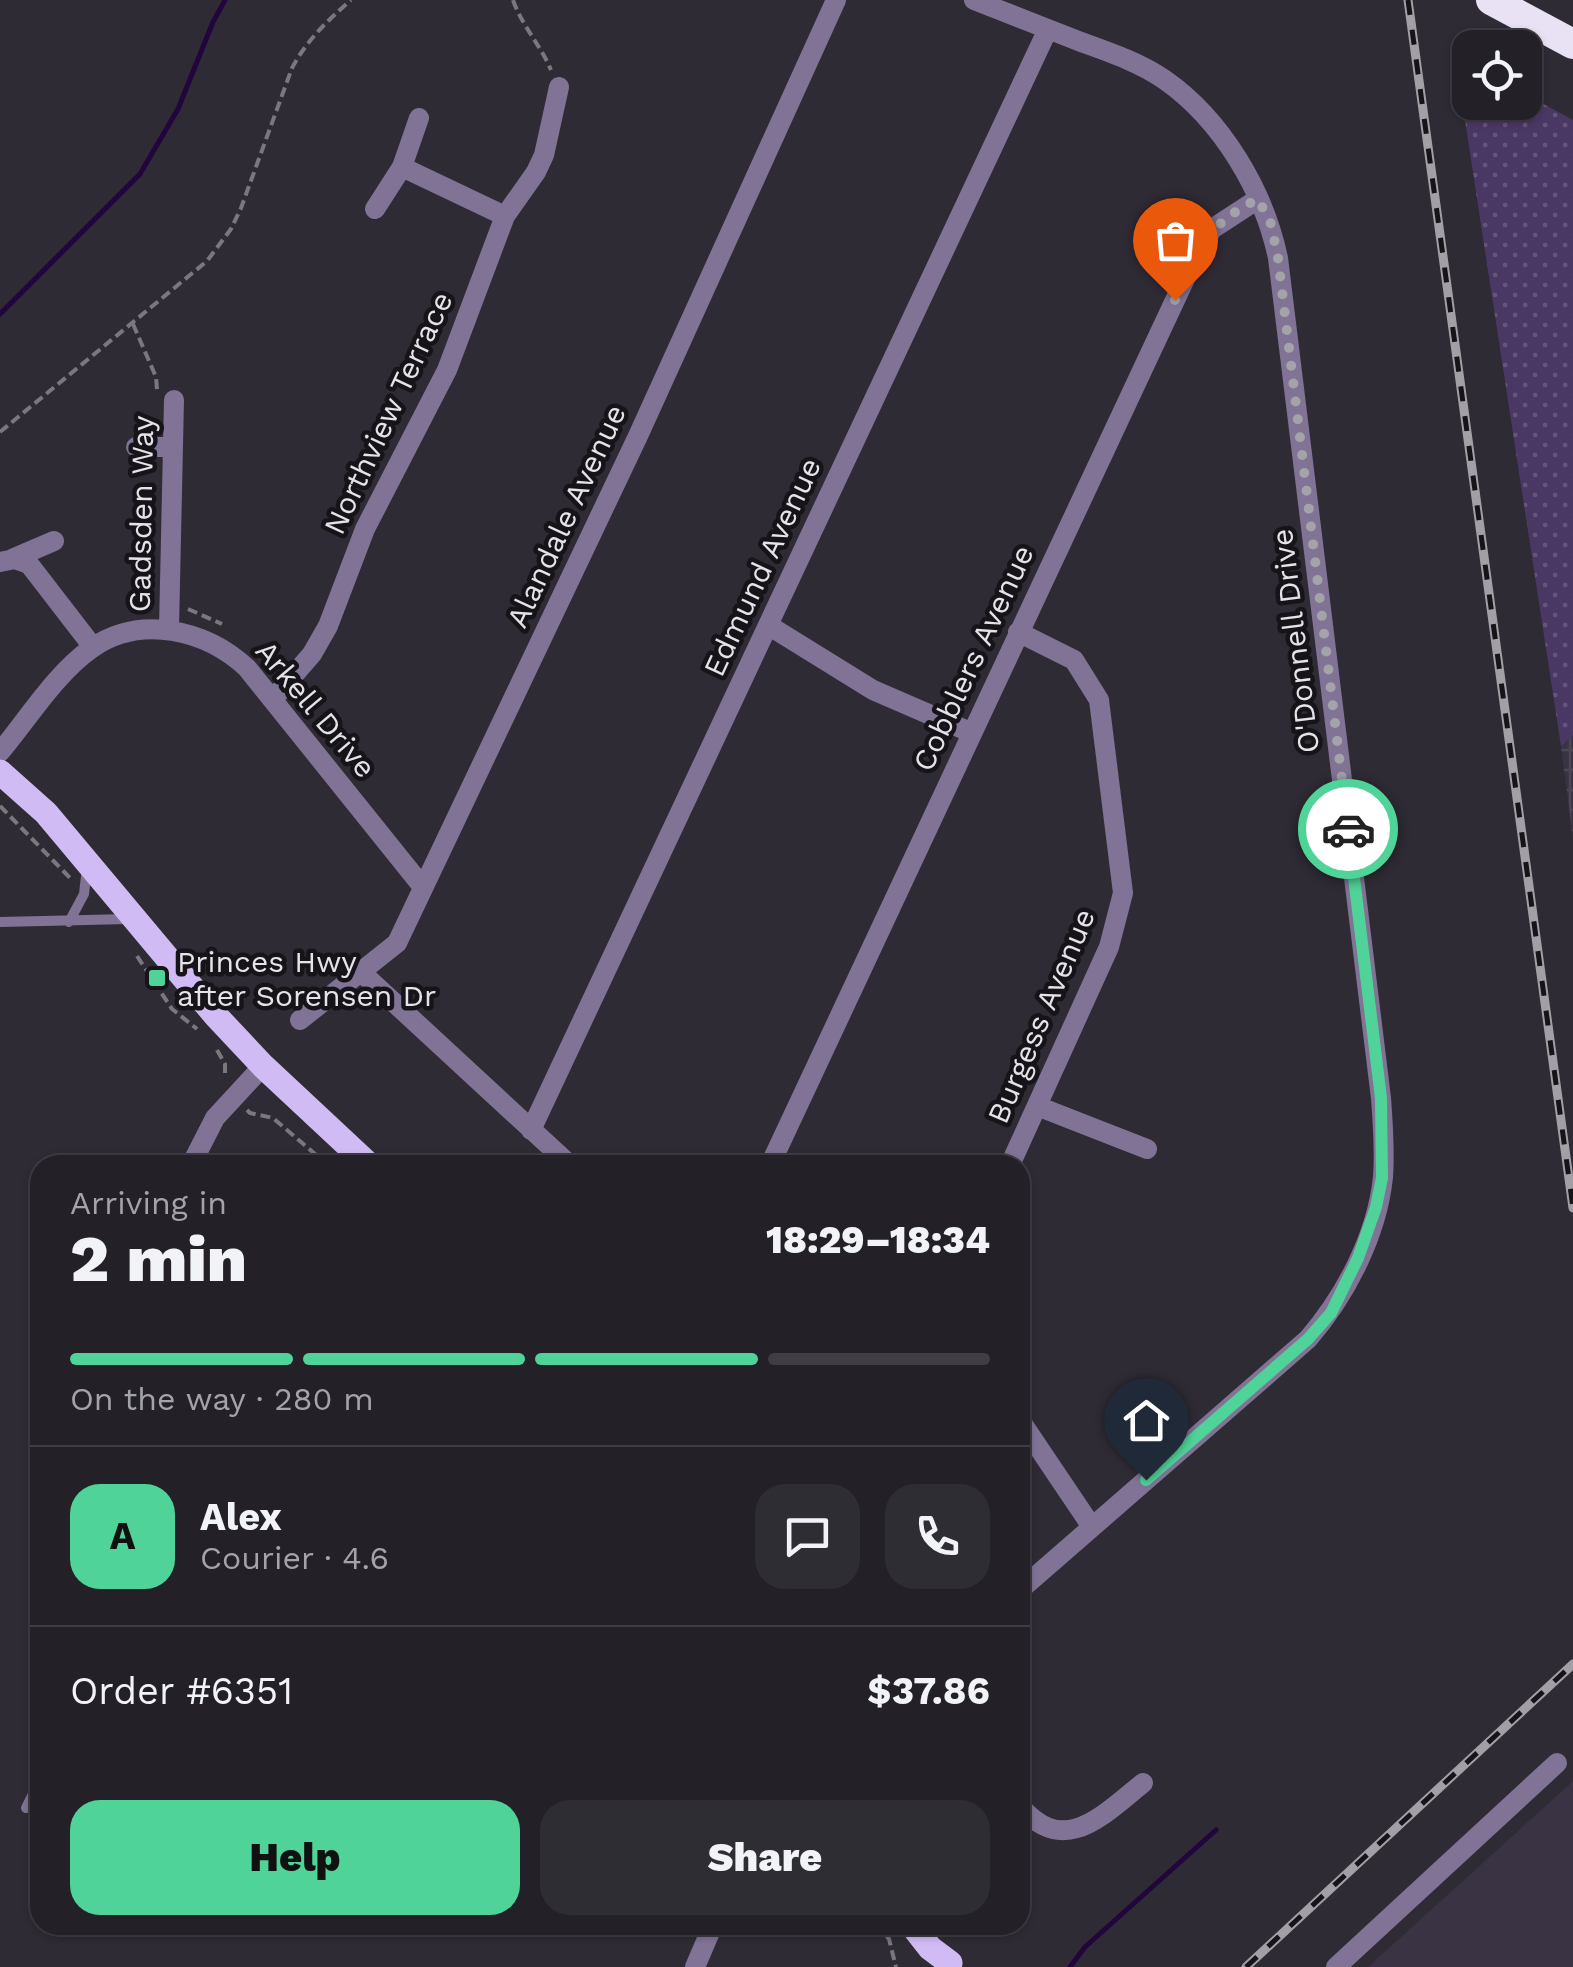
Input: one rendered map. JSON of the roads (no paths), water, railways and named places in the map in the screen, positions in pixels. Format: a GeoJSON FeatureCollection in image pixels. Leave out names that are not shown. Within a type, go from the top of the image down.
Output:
{"type":"FeatureCollection","features":[{"type":"Feature","properties":{"kind":"highway"},"geometry":{"type":"LineString","coordinates":[[1492,0],[1573,44]]}},
{"type":"Feature","properties":{"kind":"main road"},"geometry":{"type":"LineString","coordinates":[[0,772],[46,813],[174,970],[263,1066],[358,1155]]}},
{"type":"Feature","properties":{"kind":"main road"},"geometry":{"type":"LineString","coordinates":[[911,1935],[920,1967]]}},
{"type":"Feature","properties":{"kind":"main road"},"geometry":{"type":"LineString","coordinates":[[918,1935],[953,1966]]}},
{"type":"Feature","properties":{"kind":"street","name":"Alandale Avenue"},"geometry":{"type":"LineString","coordinates":[[300,1020],[397,943],[638,436],[836,0]]}},
{"type":"Feature","properties":{"kind":"street","name":"O'Donnell Drive"},"geometry":{"type":"LineString","coordinates":[[974,0],[1117,56],[1164,79],[1220,135],[1271,224],[1281,278],[1381,1098],[1382,1178],[1368,1234],[1331,1313],[1308,1339],[1030,1581]]}},
{"type":"Feature","properties":{"kind":"street","name":"Edmund Avenue"},"geometry":{"type":"LineString","coordinates":[[531,1130],[1048,29]]}},
{"type":"Feature","properties":{"kind":"street","name":"Northview Terrace"},"geometry":{"type":"LineString","coordinates":[[273,699],[312,654],[328,626],[365,529],[447,370],[504,216],[544,156],[559,86]]}},
{"type":"Feature","properties":{"kind":"street"},"geometry":{"type":"LineString","coordinates":[[375,209],[402,167],[419,118]]}},
{"type":"Feature","properties":{"kind":"street"},"geometry":{"type":"LineString","coordinates":[[402,167],[504,216]]}},
{"type":"Feature","properties":{"kind":"street","name":"Cobblers Avenue"},"geometry":{"type":"LineString","coordinates":[[775,1155],[1191,266],[1212,228],[1258,199]]}},
{"type":"Feature","properties":{"kind":"street","name":"Gadsden Way"},"geometry":{"type":"LineString","coordinates":[[168,629],[174,400]]}},
{"type":"Feature","properties":{"kind":"street"},"geometry":{"type":"LineString","coordinates":[[136,447],[173,447]]}},
{"type":"Feature","properties":{"kind":"street"},"geometry":{"type":"LineString","coordinates":[[5,561],[54,541]]}},
{"type":"Feature","properties":{"kind":"street"},"geometry":{"type":"LineString","coordinates":[[5,561],[30,564],[93,648]]}},
{"type":"Feature","properties":{"kind":"street"},"geometry":{"type":"LineString","coordinates":[[768,625],[873,690],[970,732]]}},
{"type":"Feature","properties":{"kind":"street","name":"Arkell Drive"},"geometry":{"type":"LineString","coordinates":[[0,752],[93,648],[127,633],[168,629],[207,640],[228,651],[273,699],[422,886]]}},
{"type":"Feature","properties":{"kind":"street","name":"Burgess Avenue"},"geometry":{"type":"LineString","coordinates":[[1014,1155],[1109,947],[1123,893],[1098,700],[1074,660],[1018,632]]}},
{"type":"Feature","properties":{"kind":"street"},"geometry":{"type":"LineString","coordinates":[[361,972],[559,1155]]}},
{"type":"Feature","properties":{"kind":"street"},"geometry":{"type":"LineString","coordinates":[[195,1155],[205,1132],[263,1066]]}},
{"type":"Feature","properties":{"kind":"street"},"geometry":{"type":"LineString","coordinates":[[1036,1106],[1148,1148]]}},
{"type":"Feature","properties":{"kind":"street"},"geometry":{"type":"LineString","coordinates":[[1030,1435],[1092,1527]]}},
{"type":"Feature","properties":{"kind":"street"},"geometry":{"type":"LineString","coordinates":[[1336,1967],[1557,1764]]}},
{"type":"Feature","properties":{"kind":"street"},"geometry":{"type":"LineString","coordinates":[[1030,1817],[1038,1825],[1056,1832],[1076,1829],[1144,1783]]}},
{"type":"Feature","properties":{"kind":"street"},"geometry":{"type":"LineString","coordinates":[[695,1967],[709,1935]]}},
{"type":"Feature","properties":{"kind":"lane"},"geometry":{"type":"LineString","coordinates":[[69,922],[84,894],[87,862]]}},
{"type":"Feature","properties":{"kind":"lane"},"geometry":{"type":"LineString","coordinates":[[0,922],[107,922],[133,918]]}},
{"type":"Feature","properties":{"kind":"lane"},"geometry":{"type":"LineString","coordinates":[[26,1808],[30,1800]]}},
{"type":"Feature","properties":{"kind":"waterway"},"geometry":{"type":"LineString","coordinates":[[0,314],[140,174],[178,109],[225,0]]}},
{"type":"Feature","properties":{"kind":"waterway"},"geometry":{"type":"LineString","coordinates":[[1070,1967],[1085,1947],[1216,1830]]}},
{"type":"Feature","properties":{"kind":"railway"},"geometry":{"type":"LineString","coordinates":[[1408,0],[1573,1208]]}},
{"type":"Feature","properties":{"kind":"railway"},"geometry":{"type":"LineString","coordinates":[[1246,1967],[1573,1664]]}},
{"type":"Feature","properties":{"kind":"place","name":"Princes Hwy after Sorensen Dr"},"geometry":{"type":"Point","coordinates":[157,978]}}]}
